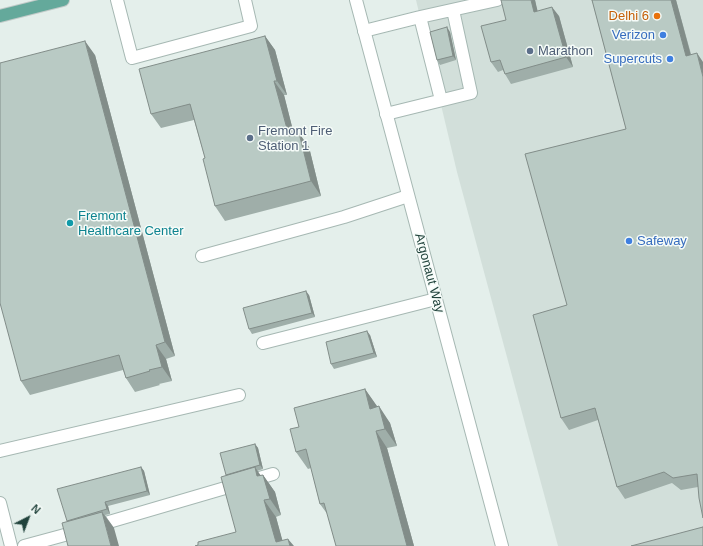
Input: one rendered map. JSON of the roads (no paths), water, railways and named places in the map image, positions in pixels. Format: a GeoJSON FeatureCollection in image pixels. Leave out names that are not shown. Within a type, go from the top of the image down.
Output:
{"type":"FeatureCollection","features":[{"type":"Feature","properties":{"kind":"main road"},"geometry":{"type":"LineString","coordinates":[[0,16],[63,0]]}},
{"type":"Feature","properties":{"kind":"street"},"geometry":{"type":"LineString","coordinates":[[117,0],[132,58],[251,26],[245,0]]}},
{"type":"Feature","properties":{"kind":"street","name":"Argonaut Way"},"geometry":{"type":"LineString","coordinates":[[356,0],[502,546]]}},
{"type":"Feature","properties":{"kind":"street"},"geometry":{"type":"LineString","coordinates":[[364,31],[453,10],[467,3],[497,0]]}},
{"type":"Feature","properties":{"kind":"street"},"geometry":{"type":"LineString","coordinates":[[386,114],[472,93],[453,10]]}},
{"type":"Feature","properties":{"kind":"street"},"geometry":{"type":"LineString","coordinates":[[420,17],[441,100]]}},
{"type":"Feature","properties":{"kind":"street"},"geometry":{"type":"LineString","coordinates":[[202,256],[344,217],[408,196]]}},
{"type":"Feature","properties":{"kind":"street"},"geometry":{"type":"LineString","coordinates":[[263,343],[436,298]]}},
{"type":"Feature","properties":{"kind":"street"},"geometry":{"type":"LineString","coordinates":[[0,451],[239,395]]}},
{"type":"Feature","properties":{"kind":"street"},"geometry":{"type":"LineString","coordinates":[[24,546],[273,474]]}},
{"type":"Feature","properties":{"kind":"street"},"geometry":{"type":"LineString","coordinates":[[0,503],[11,546]]}},
{"type":"Feature","properties":{"kind":"place","name":"Delhi 6"},"geometry":{"type":"Point","coordinates":[657,16]}},
{"type":"Feature","properties":{"kind":"place","name":"Verizon"},"geometry":{"type":"Point","coordinates":[663,35]}},
{"type":"Feature","properties":{"kind":"place","name":"Marathon"},"geometry":{"type":"Point","coordinates":[530,51]}},
{"type":"Feature","properties":{"kind":"place","name":"Supercuts"},"geometry":{"type":"Point","coordinates":[670,59]}},
{"type":"Feature","properties":{"kind":"place","name":"Fremont Fire Station 1"},"geometry":{"type":"Point","coordinates":[250,138]}},
{"type":"Feature","properties":{"kind":"place","name":"Fremont Healthcare Center"},"geometry":{"type":"Point","coordinates":[70,223]}},
{"type":"Feature","properties":{"kind":"place","name":"Safeway"},"geometry":{"type":"Point","coordinates":[629,241]}}]}
